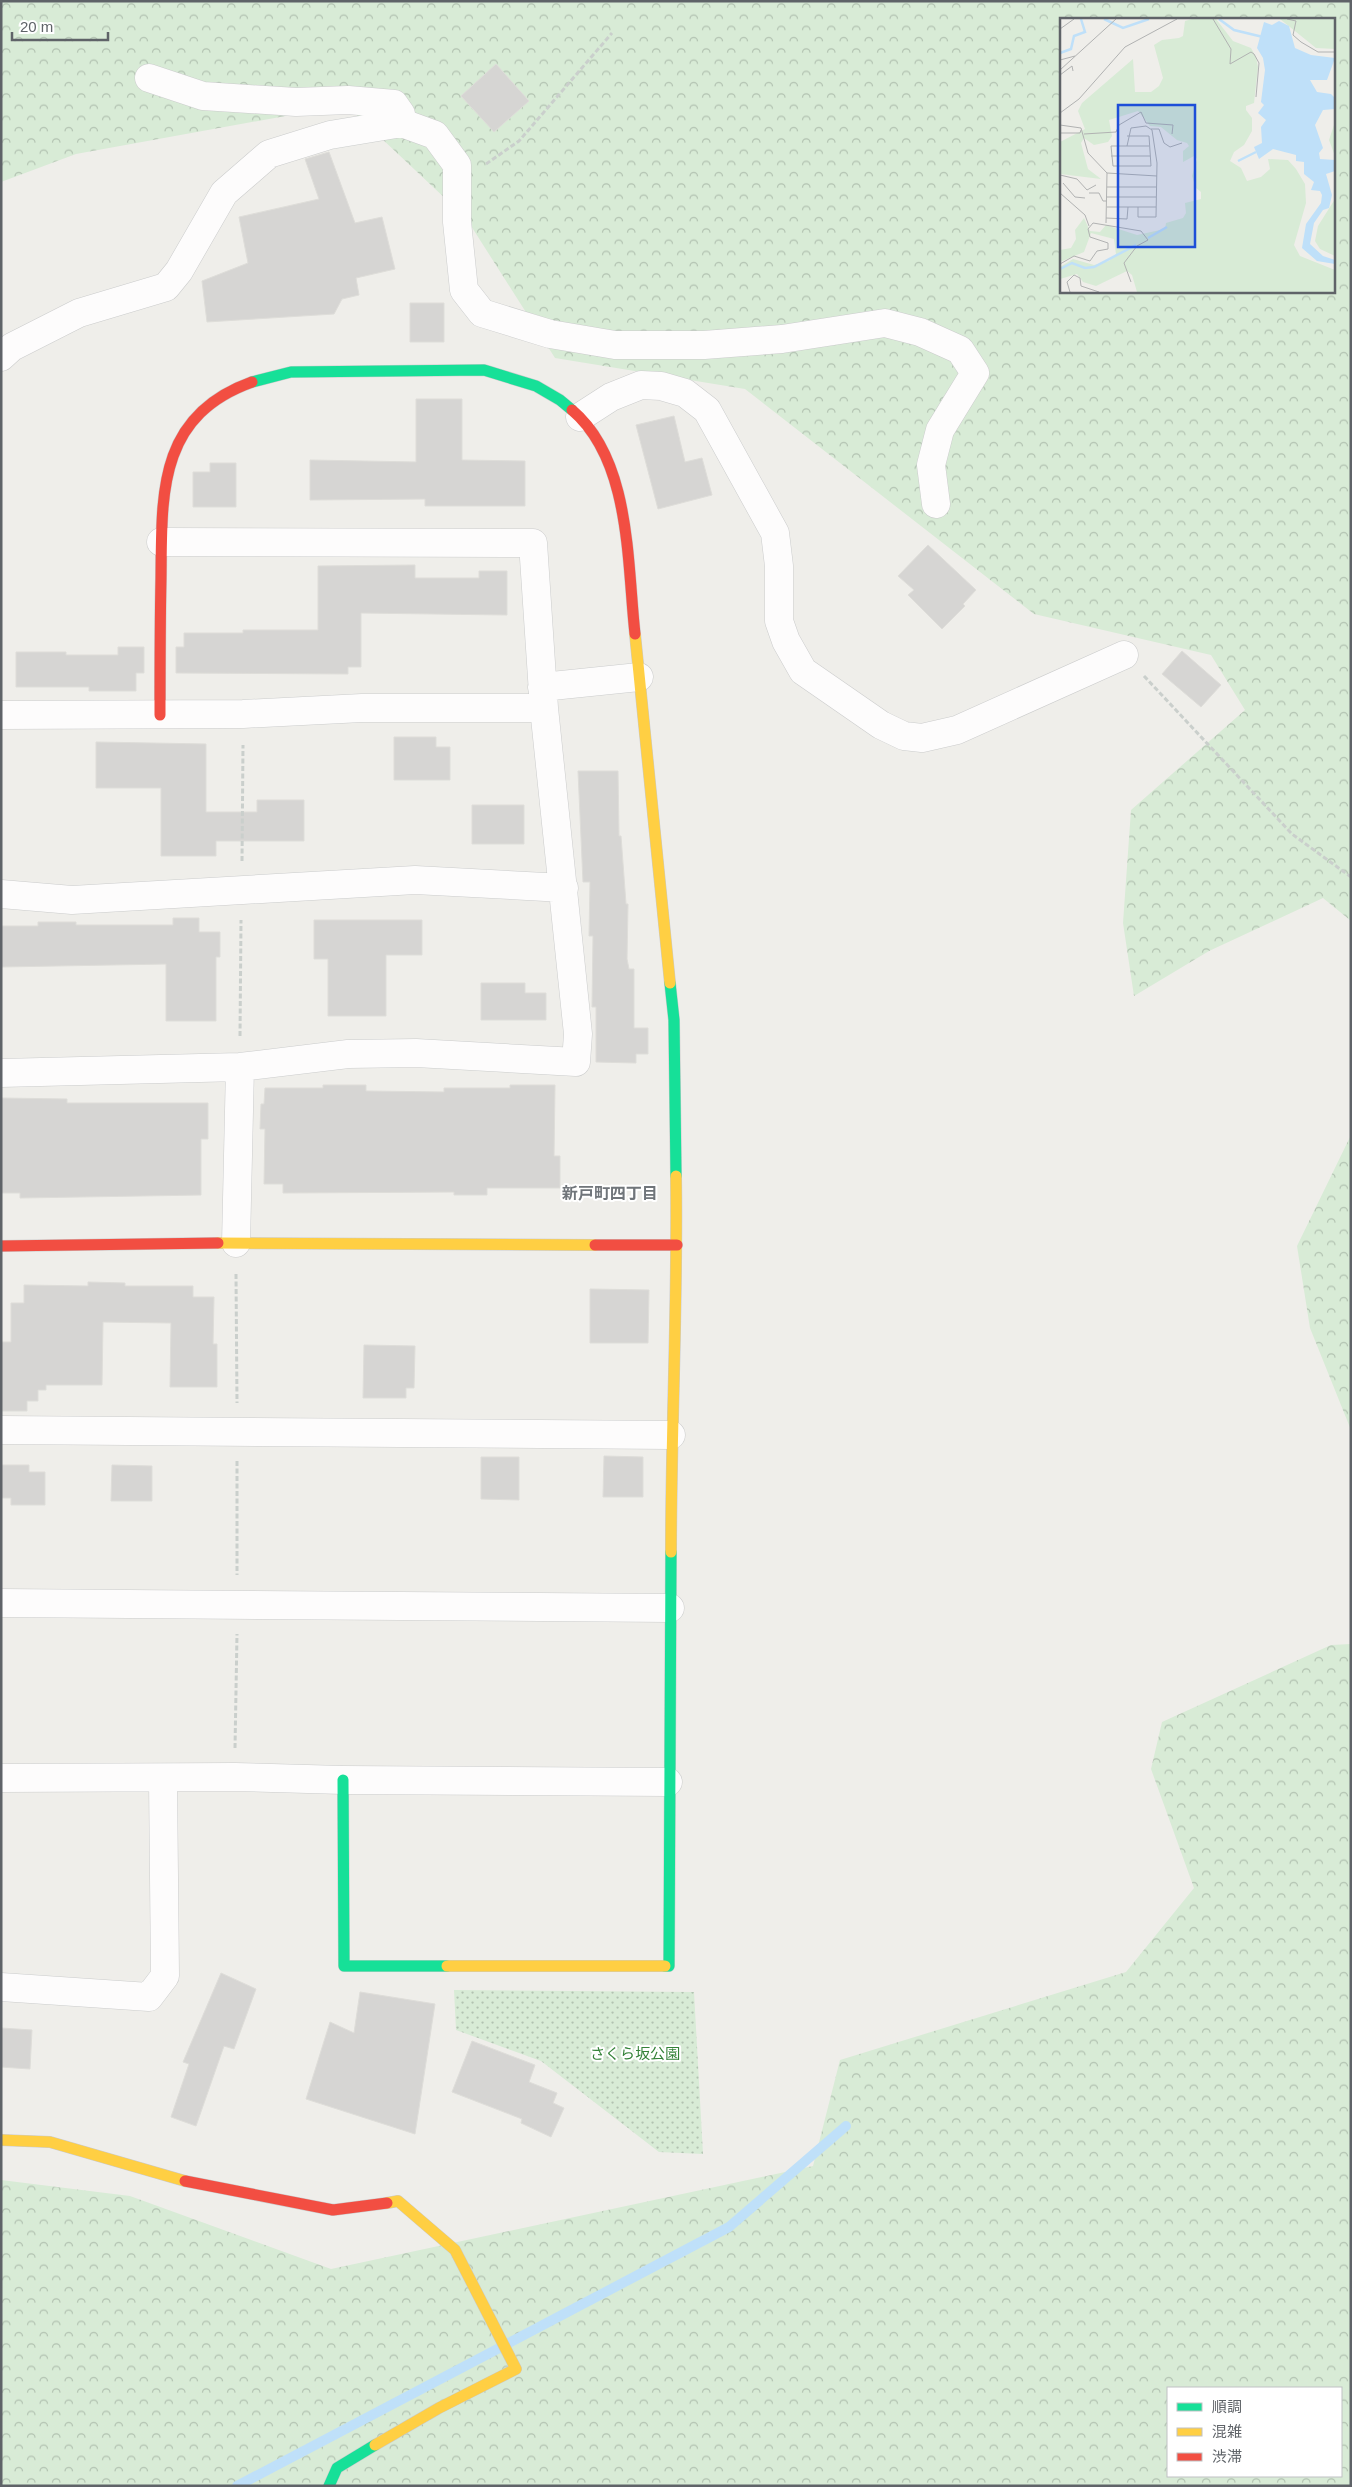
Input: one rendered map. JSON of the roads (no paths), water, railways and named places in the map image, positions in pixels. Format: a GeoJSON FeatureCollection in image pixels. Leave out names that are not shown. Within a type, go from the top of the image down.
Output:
{"type":"FeatureCollection","features":[{"type":"Feature","properties":{"kind":"street"},"geometry":{"type":"LineString","coordinates":[[149,78],[203,96],[296,102],[348,100],[394,104],[401,114],[402,123]]}},
{"type":"Feature","properties":{"kind":"street"},"geometry":{"type":"LineString","coordinates":[[1,356],[12,347],[79,313],[166,286],[179,271],[224,193],[269,154],[330,136],[402,123],[435,135],[457,165],[457,222],[464,290],[482,313],[550,334],[615,345],[704,345],[762,340],[885,323],[920,332],[960,350],[975,373],[940,430],[931,465],[936,504]]}},
{"type":"Feature","properties":{"kind":"street"},"geometry":{"type":"LineString","coordinates":[[160,715],[161,542],[168,466],[176,448],[204,409],[223,394],[242,384],[267,376],[290,372],[484,370],[536,386],[560,400],[580,417],[599,441],[621,499],[674,1020],[677,1245],[672,1436],[668,1782],[669,1966],[344,1966],[343,1780]]}},
{"type":"Feature","properties":{"kind":"street"},"geometry":{"type":"LineString","coordinates":[[580,417],[611,397],[641,385],[661,386],[684,393],[707,410],[775,533],[779,566],[779,621],[786,641],[803,672],[881,725],[904,736],[922,738],[957,730],[1124,656]]}},
{"type":"Feature","properties":{"kind":"street"},"geometry":{"type":"LineString","coordinates":[[1,1074],[240,1066],[348,1054],[416,1053],[576,1062],[578,1034],[543,697],[533,543],[161,542]]}},
{"type":"Feature","properties":{"kind":"street"},"geometry":{"type":"LineString","coordinates":[[1,715],[243,714],[362,708],[543,697],[639,677]]}},
{"type":"Feature","properties":{"kind":"street"},"geometry":{"type":"LineString","coordinates":[[1,894],[72,900],[415,880],[564,888]]}},
{"type":"Feature","properties":{"kind":"street"},"geometry":{"type":"LineString","coordinates":[[236,1243],[240,1066]]}},
{"type":"Feature","properties":{"kind":"street"},"geometry":{"type":"LineString","coordinates":[[1,1246],[236,1243],[677,1245]]}},
{"type":"Feature","properties":{"kind":"street"},"geometry":{"type":"LineString","coordinates":[[1,1430],[237,1430],[672,1436]]}},
{"type":"Feature","properties":{"kind":"street"},"geometry":{"type":"LineString","coordinates":[[1,1603],[670,1608]]}},
{"type":"Feature","properties":{"kind":"street"},"geometry":{"type":"LineString","coordinates":[[1,1778],[163,1779],[235,1777],[343,1780],[668,1782]]}},
{"type":"Feature","properties":{"kind":"street"},"geometry":{"type":"LineString","coordinates":[[1,1987],[149,1997],[165,1976],[163,1779]]}},
{"type":"Feature","properties":{"kind":"street"},"geometry":{"type":"LineString","coordinates":[[1,2140],[50,2142],[167,2178],[333,2210],[398,2201],[455,2250],[516,2369],[439,2408],[338,2468],[329,2486]]}},
{"type":"Feature","properties":{"kind":"waterway"},"geometry":{"type":"LineString","coordinates":[[237,2486],[729,2227],[846,2126]]}},
{"type":"Feature","properties":{"kind":"district","name":"新戸町四丁目"},"geometry":{"type":"Point","coordinates":[610,1193]}},
{"type":"Feature","properties":{"kind":"park label","name":"さくら坂公園"},"geometry":{"type":"Point","coordinates":[635,2054]}}]}
